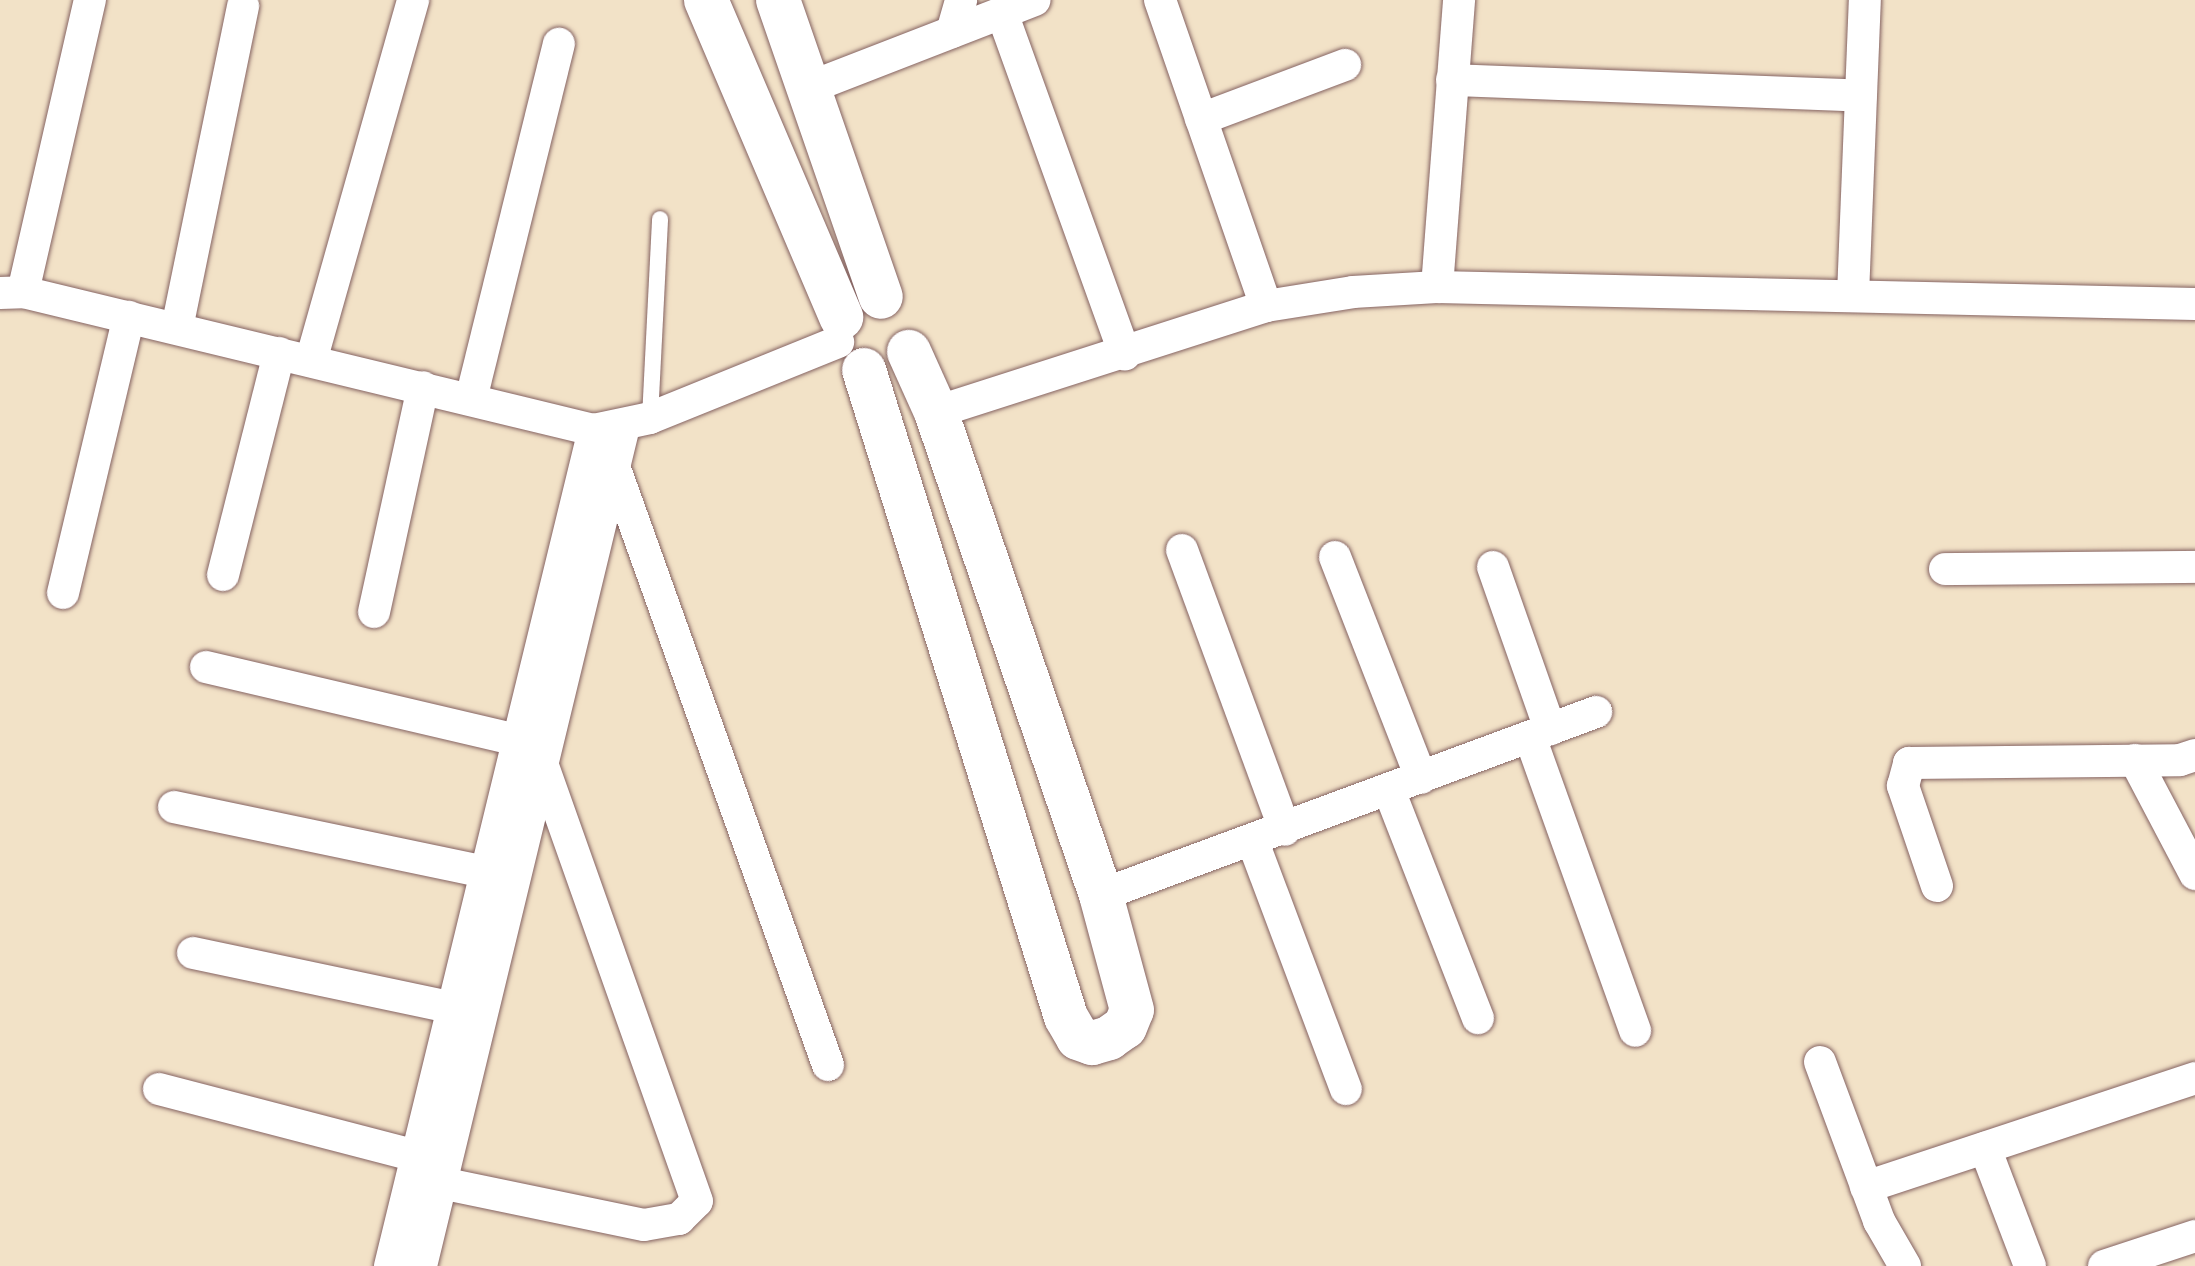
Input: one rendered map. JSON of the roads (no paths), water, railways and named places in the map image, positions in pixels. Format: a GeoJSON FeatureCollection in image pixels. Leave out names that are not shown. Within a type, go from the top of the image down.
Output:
{"type":"FeatureCollection","features":[{"type":"Feature","properties":{"kind":"street"},"geometry":{"type":"LineString","coordinates":[[90,0],[12,293],[177,328],[471,399],[623,425],[848,343]]}},
{"type":"Feature","properties":{"kind":"street"},"geometry":{"type":"LineString","coordinates":[[311,361],[413,0]]}},
{"type":"Feature","properties":{"kind":"street"},"geometry":{"type":"LineString","coordinates":[[706,0],[848,343],[1066,1017],[1078,1038],[1092,1043],[1125,1027],[1132,1010],[1101,895],[936,412],[909,352]]}},
{"type":"Feature","properties":{"kind":"street"},"geometry":{"type":"LineString","coordinates":[[778,0],[881,297]]}},
{"type":"Feature","properties":{"kind":"street"},"geometry":{"type":"LineString","coordinates":[[952,32],[961,0]]}},
{"type":"Feature","properties":{"kind":"street"},"geometry":{"type":"LineString","coordinates":[[808,88],[1035,0]]}},
{"type":"Feature","properties":{"kind":"street"},"geometry":{"type":"LineString","coordinates":[[1160,0],[1266,306]]}},
{"type":"Feature","properties":{"kind":"street"},"geometry":{"type":"LineString","coordinates":[[1437,287],[1459,0]]}},
{"type":"Feature","properties":{"kind":"street"},"geometry":{"type":"LineString","coordinates":[[1853,295],[1865,0]]}},
{"type":"Feature","properties":{"kind":"street"},"geometry":{"type":"LineString","coordinates":[[177,328],[243,6]]}},
{"type":"Feature","properties":{"kind":"street"},"geometry":{"type":"LineString","coordinates":[[1002,13],[1125,354]]}},
{"type":"Feature","properties":{"kind":"street"},"geometry":{"type":"LineString","coordinates":[[471,399],[559,44]]}},
{"type":"Feature","properties":{"kind":"street"},"geometry":{"type":"LineString","coordinates":[[1201,119],[1345,65]]}},
{"type":"Feature","properties":{"kind":"street"},"geometry":{"type":"LineString","coordinates":[[1452,80],[1861,96]]}},
{"type":"Feature","properties":{"kind":"street"},"geometry":{"type":"LineString","coordinates":[[936,412],[1125,354],[1266,306],[1353,292],[1437,287],[2195,304]]}},
{"type":"Feature","properties":{"kind":"street"},"geometry":{"type":"LineString","coordinates":[[881,297],[893,300],[909,317],[913,340],[909,352],[890,369],[848,343],[858,300],[881,297]]}},
{"type":"Feature","properties":{"kind":"street"},"geometry":{"type":"LineString","coordinates":[[63,593],[129,317]]}},
{"type":"Feature","properties":{"kind":"street"},"geometry":{"type":"LineString","coordinates":[[223,575],[279,353]]}},
{"type":"Feature","properties":{"kind":"street"},"geometry":{"type":"LineString","coordinates":[[374,612],[423,387]]}},
{"type":"Feature","properties":{"kind":"street"},"geometry":{"type":"LineString","coordinates":[[421,1266],[615,469],[623,425]]}},
{"type":"Feature","properties":{"kind":"street"},"geometry":{"type":"LineString","coordinates":[[390,1266],[518,740],[623,425]]}},
{"type":"Feature","properties":{"kind":"street"},"geometry":{"type":"LineString","coordinates":[[615,469],[828,1065]]}},
{"type":"Feature","properties":{"kind":"street"},"geometry":{"type":"LineString","coordinates":[[1182,550],[1285,830]]}},
{"type":"Feature","properties":{"kind":"street"},"geometry":{"type":"LineString","coordinates":[[1335,557],[1421,778]]}},
{"type":"Feature","properties":{"kind":"street"},"geometry":{"type":"LineString","coordinates":[[1493,567],[1540,733],[1635,1031]]}},
{"type":"Feature","properties":{"kind":"street"},"geometry":{"type":"LineString","coordinates":[[1945,569],[2195,567]]}},
{"type":"Feature","properties":{"kind":"street"},"geometry":{"type":"LineString","coordinates":[[206,667],[518,740]]}},
{"type":"Feature","properties":{"kind":"street"},"geometry":{"type":"LineString","coordinates":[[1101,895],[1253,842],[1596,712]]}},
{"type":"Feature","properties":{"kind":"street"},"geometry":{"type":"LineString","coordinates":[[1937,886],[1903,786],[1909,763],[2135,760],[2195,755]]}},
{"type":"Feature","properties":{"kind":"street"},"geometry":{"type":"LineString","coordinates":[[2135,760],[2195,874]]}},
{"type":"Feature","properties":{"kind":"street"},"geometry":{"type":"LineString","coordinates":[[441,1183],[644,1225],[679,1219],[697,1201],[543,766]]}},
{"type":"Feature","properties":{"kind":"street"},"geometry":{"type":"LineString","coordinates":[[1389,790],[1478,1018]]}},
{"type":"Feature","properties":{"kind":"street"},"geometry":{"type":"LineString","coordinates":[[174,807],[486,872]]}},
{"type":"Feature","properties":{"kind":"street"},"geometry":{"type":"LineString","coordinates":[[1253,842],[1346,1089]]}},
{"type":"Feature","properties":{"kind":"street"},"geometry":{"type":"LineString","coordinates":[[193,953],[453,1008]]}},
{"type":"Feature","properties":{"kind":"street"},"geometry":{"type":"LineString","coordinates":[[1820,1062],[1866,1187],[1905,1266]]}},
{"type":"Feature","properties":{"kind":"street"},"geometry":{"type":"LineString","coordinates":[[1866,1187],[2195,1078]]}},
{"type":"Feature","properties":{"kind":"street"},"geometry":{"type":"LineString","coordinates":[[159,1089],[417,1156]]}},
{"type":"Feature","properties":{"kind":"street"},"geometry":{"type":"LineString","coordinates":[[1985,1148],[2030,1266]]}},
{"type":"Feature","properties":{"kind":"street"},"geometry":{"type":"LineString","coordinates":[[2104,1266],[2195,1236]]}},
{"type":"Feature","properties":{"kind":"lane"},"geometry":{"type":"LineString","coordinates":[[623,425],[660,219]]}}]}
